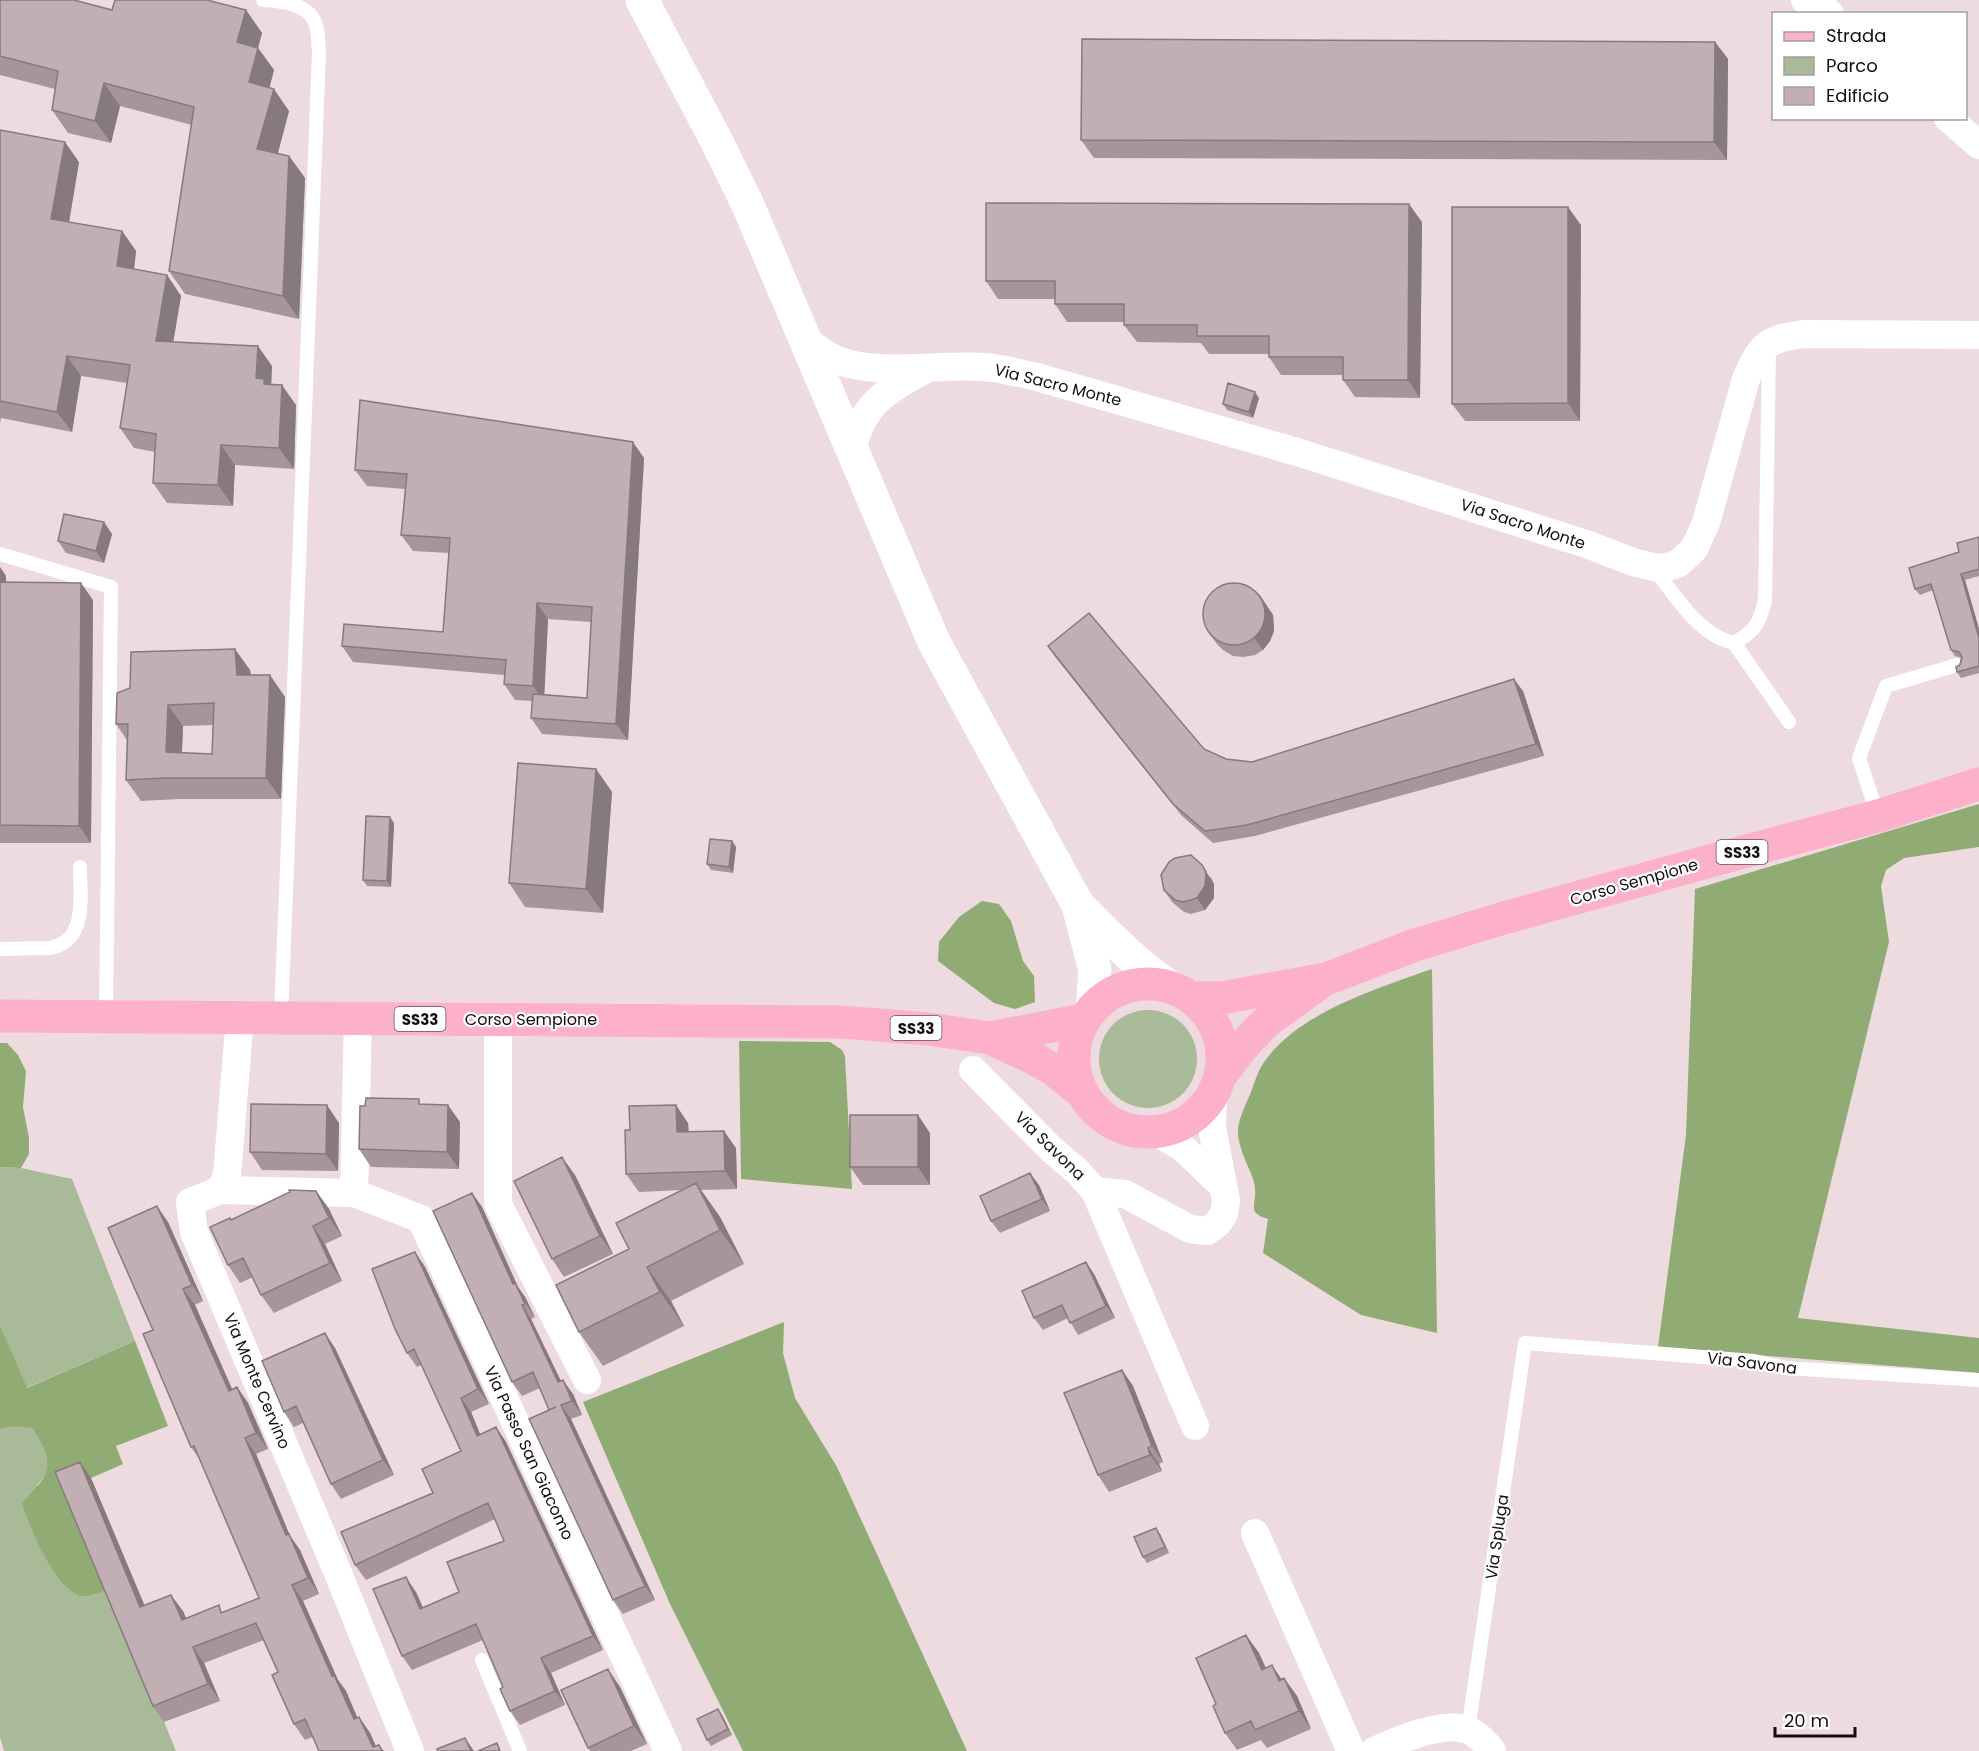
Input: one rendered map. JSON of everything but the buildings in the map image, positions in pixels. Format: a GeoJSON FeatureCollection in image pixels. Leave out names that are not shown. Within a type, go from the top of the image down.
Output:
{"type":"FeatureCollection","features":[{"type":"Feature","properties":{"kind":"main road","name":"Corso Sempione"},"geometry":{"type":"LineString","coordinates":[[1181,992],[1221,998],[1326,979],[1415,945],[1504,918],[1878,816],[1979,784]]}},
{"type":"Feature","properties":{"kind":"main road","name":"Corso Sempione"},"geometry":{"type":"LineString","coordinates":[[1217,1085],[1243,1046],[1266,1022],[1326,979]]}},
{"type":"Feature","properties":{"kind":"main road"},"geometry":{"type":"LineString","coordinates":[[1146,983],[1181,992],[1208,1014],[1218,1032],[1222,1054],[1217,1085],[1201,1111],[1184,1124],[1157,1132],[1125,1130],[1107,1121],[1091,1108],[1080,1091],[1074,1073],[1073,1055],[1076,1037],[1088,1014],[1102,999],[1124,987],[1146,983]]}},
{"type":"Feature","properties":{"kind":"main road","name":"Corso Sempione"},"geometry":{"type":"LineString","coordinates":[[990,1038],[1088,1014]]}},
{"type":"Feature","properties":{"kind":"main road","name":"Corso Sempione"},"geometry":{"type":"LineString","coordinates":[[0,1016],[841,1022],[928,1029],[990,1038],[1054,1070],[1080,1091]]}},
{"type":"Feature","properties":{"kind":"street"},"geometry":{"type":"LineString","coordinates":[[642,0],[716,138],[747,203],[934,642],[1078,905],[1095,970],[1088,1014]]}},
{"type":"Feature","properties":{"kind":"street"},"geometry":{"type":"LineString","coordinates":[[1950,120],[1979,146]]}},
{"type":"Feature","properties":{"kind":"street"},"geometry":{"type":"LineString","coordinates":[[1769,343],[1780,337],[1804,334],[1979,334]]}},
{"type":"Feature","properties":{"kind":"street","name":"Via Sacro Monte"},"geometry":{"type":"LineString","coordinates":[[803,337],[822,353],[839,361],[867,367],[982,367],[1037,377],[1297,452],[1589,545],[1633,562],[1665,568],[1679,563],[1694,549],[1706,523],[1746,378],[1755,358],[1769,343]]}},
{"type":"Feature","properties":{"kind":"street","name":"Via Sacro Monte"},"geometry":{"type":"LineString","coordinates":[[852,454],[856,433],[866,414],[880,398],[900,383],[928,368]]}},
{"type":"Feature","properties":{"kind":"street"},"geometry":{"type":"LineString","coordinates":[[1078,905],[1126,954],[1144,969],[1181,992]]}},
{"type":"Feature","properties":{"kind":"street"},"geometry":{"type":"LineString","coordinates":[[221,1190],[227,1175],[240,1017]]}},
{"type":"Feature","properties":{"kind":"street"},"geometry":{"type":"LineString","coordinates":[[354,1193],[358,1018]]}},
{"type":"Feature","properties":{"kind":"street"},"geometry":{"type":"LineString","coordinates":[[498,1019],[498,1204],[587,1380]]}},
{"type":"Feature","properties":{"kind":"street","name":"Via Savona"},"geometry":{"type":"LineString","coordinates":[[973,1070],[1095,1191],[1195,1426]]}},
{"type":"Feature","properties":{"kind":"street"},"geometry":{"type":"LineString","coordinates":[[1095,1191],[1125,1194],[1190,1229],[1207,1231],[1217,1224],[1224,1214],[1226,1200],[1212,1128],[1217,1085]]}},
{"type":"Feature","properties":{"kind":"street"},"geometry":{"type":"LineString","coordinates":[[1157,1132],[1183,1148],[1222,1185]]}},
{"type":"Feature","properties":{"kind":"street","name":"Via Passo San Giacomo"},"geometry":{"type":"LineString","coordinates":[[221,1190],[354,1193],[421,1219],[668,1751]]}},
{"type":"Feature","properties":{"kind":"street","name":"Via Monte Cervino"},"geometry":{"type":"LineString","coordinates":[[221,1190],[190,1202],[194,1232],[338,1573],[410,1751]]}},
{"type":"Feature","properties":{"kind":"street"},"geometry":{"type":"LineString","coordinates":[[1255,1533],[1351,1751]]}},
{"type":"Feature","properties":{"kind":"street"},"geometry":{"type":"LineString","coordinates":[[1374,1751],[1397,1741],[1440,1728],[1454,1727],[1468,1730],[1492,1751]]}},
{"type":"Feature","properties":{"kind":"lane"},"geometry":{"type":"LineString","coordinates":[[263,0],[291,4],[306,10],[315,21],[319,53],[281,1018]]}},
{"type":"Feature","properties":{"kind":"lane"},"geometry":{"type":"LineString","coordinates":[[1653,567],[1693,617],[1722,641],[1734,643],[1750,634],[1760,621],[1765,600],[1769,343]]}},
{"type":"Feature","properties":{"kind":"lane"},"geometry":{"type":"LineString","coordinates":[[0,554],[111,587],[106,1017]]}},
{"type":"Feature","properties":{"kind":"lane"},"geometry":{"type":"LineString","coordinates":[[1734,643],[1789,722]]}},
{"type":"Feature","properties":{"kind":"lane"},"geometry":{"type":"LineString","coordinates":[[1878,816],[1859,758],[1886,686],[1958,665]]}},
{"type":"Feature","properties":{"kind":"lane"},"geometry":{"type":"LineString","coordinates":[[0,949],[57,947],[71,937],[76,930],[79,916],[80,867]]}},
{"type":"Feature","properties":{"kind":"lane","name":"Via Savona"},"geometry":{"type":"LineString","coordinates":[[1526,1343],[1754,1361],[1786,1368],[1979,1380]]}},
{"type":"Feature","properties":{"kind":"lane","name":"Via Spluga"},"geometry":{"type":"LineString","coordinates":[[1468,1730],[1526,1343]]}},
{"type":"Feature","properties":{"kind":"lane"},"geometry":{"type":"LineString","coordinates":[[482,1660],[520,1751]]}},
{"type":"Feature","properties":{"kind":"green space"},"geometry":{"type":"Polygon","coordinates":[[[1979,804],[1979,847],[1904,858],[1886,870],[1881,886],[1889,942],[1798,1318],[1979,1338],[1979,1373],[1658,1347],[1686,1135],[1695,889],[1979,804]]]}},
{"type":"Feature","properties":{"kind":"green space"},"geometry":{"type":"Polygon","coordinates":[[[982,901],[999,904],[1011,921],[1023,961],[1034,976],[1035,1002],[1015,1009],[994,1003],[938,961],[939,942],[959,917],[982,901]]]}},
{"type":"Feature","properties":{"kind":"green space"},"geometry":{"type":"Polygon","coordinates":[[[1432,969],[1437,1333],[1361,1315],[1263,1253],[1268,1219],[1255,1211],[1254,1182],[1238,1138],[1239,1123],[1261,1067],[1275,1048],[1293,1032],[1314,1018],[1362,995],[1432,969]]]}},
{"type":"Feature","properties":{"kind":"green space"},"geometry":{"type":"Polygon","coordinates":[[[1148,1010],[1167,1014],[1182,1025],[1193,1040],[1197,1059],[1193,1078],[1182,1093],[1167,1104],[1148,1108],[1129,1104],[1114,1093],[1103,1078],[1099,1059],[1103,1040],[1114,1025],[1129,1014],[1148,1010]]]}},
{"type":"Feature","properties":{"kind":"green space"},"geometry":{"type":"Polygon","coordinates":[[[739,1041],[830,1042],[842,1050],[845,1056],[852,1189],[741,1179],[739,1041]]]}},
{"type":"Feature","properties":{"kind":"green space"},"geometry":{"type":"Polygon","coordinates":[[[0,1043],[7,1043],[18,1055],[26,1071],[23,1107],[29,1138],[29,1154],[21,1168],[0,1167],[0,1043]]]}},
{"type":"Feature","properties":{"kind":"green space"},"geometry":{"type":"Polygon","coordinates":[[[0,1167],[21,1168],[72,1179],[135,1341],[26,1388],[0,1325],[0,1167]]]}},
{"type":"Feature","properties":{"kind":"green space"},"geometry":{"type":"Polygon","coordinates":[[[784,1322],[783,1353],[795,1398],[837,1467],[967,1751],[743,1751],[670,1604],[583,1402],[784,1322]]]}},
{"type":"Feature","properties":{"kind":"green space"},"geometry":{"type":"Polygon","coordinates":[[[0,1325],[27,1388],[135,1341],[168,1426],[116,1446],[123,1464],[66,1489],[110,1589],[85,1596],[72,1592],[53,1571],[31,1527],[22,1503],[42,1480],[46,1472],[47,1460],[44,1448],[32,1428],[0,1429],[0,1325]]]}},
{"type":"Feature","properties":{"kind":"green space"},"geometry":{"type":"Polygon","coordinates":[[[32,1428],[42,1443],[47,1467],[45,1475],[37,1485],[110,1589],[176,1751],[4,1751],[0,1737],[0,1429],[32,1428]]]}}]}
